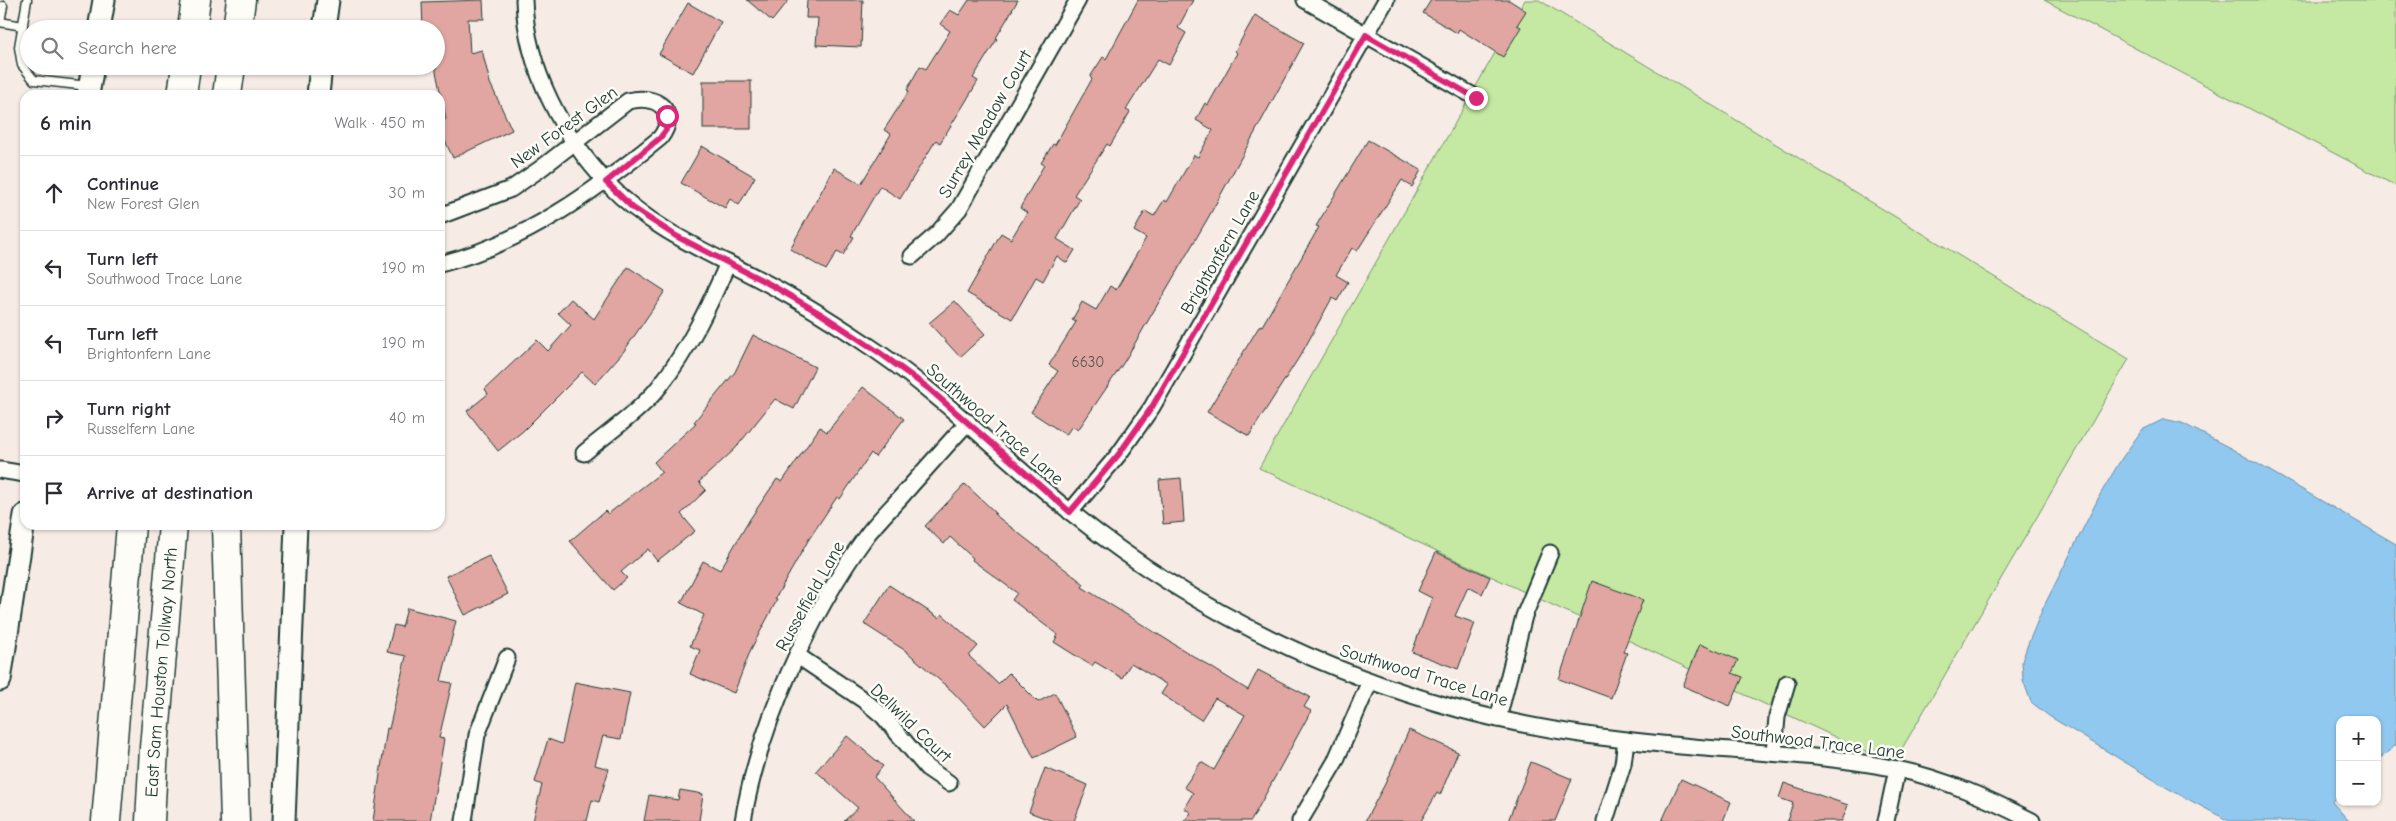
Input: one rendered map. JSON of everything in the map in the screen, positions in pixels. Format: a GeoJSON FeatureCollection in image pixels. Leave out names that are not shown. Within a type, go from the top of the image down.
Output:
{"type":"FeatureCollection","features":[{"type":"Feature","properties":{"kind":"highway"},"geometry":{"type":"LineString","coordinates":[[193,20],[196,0]]}},
{"type":"Feature","properties":{"kind":"highway"},"geometry":{"type":"LineString","coordinates":[[238,20],[241,0]]}},
{"type":"Feature","properties":{"kind":"highway"},"geometry":{"type":"LineString","coordinates":[[254,20],[256,0]]}},
{"type":"Feature","properties":{"kind":"highway"},"geometry":{"type":"LineString","coordinates":[[183,90],[185,75]]}},
{"type":"Feature","properties":{"kind":"highway"},"geometry":{"type":"LineString","coordinates":[[228,90],[230,75]]}},
{"type":"Feature","properties":{"kind":"highway"},"geometry":{"type":"LineString","coordinates":[[247,90],[248,75]]}},
{"type":"Feature","properties":{"kind":"highway"},"geometry":{"type":"LineString","coordinates":[[106,821],[131,530]]}},
{"type":"Feature","properties":{"kind":"highway","name":"East Sam Houston Tollway North"},"geometry":{"type":"LineString","coordinates":[[150,821],[154,748],[173,530]]}},
{"type":"Feature","properties":{"kind":"highway"},"geometry":{"type":"LineString","coordinates":[[226,530],[235,821]]}},
{"type":"Feature","properties":{"kind":"main road"},"geometry":{"type":"LineString","coordinates":[[101,20],[104,0]]}},
{"type":"Feature","properties":{"kind":"main road"},"geometry":{"type":"LineString","coordinates":[[325,20],[328,0]]}},
{"type":"Feature","properties":{"kind":"main road"},"geometry":{"type":"LineString","coordinates":[[318,90],[319,75]]}},
{"type":"Feature","properties":{"kind":"main road"},"geometry":{"type":"LineString","coordinates":[[0,680],[23,530]]}},
{"type":"Feature","properties":{"kind":"main road"},"geometry":{"type":"LineString","coordinates":[[284,821],[296,530]]}},
{"type":"Feature","properties":{"kind":"street","name":"Southwood Trace Lane"},"geometry":{"type":"LineString","coordinates":[[524,0],[528,37],[535,64],[545,88],[574,143],[606,182],[633,208],[676,236],[773,286],[843,328],[928,388],[1070,512],[1158,576],[1206,605],[1284,645],[1370,682],[1498,719],[1538,728],[1626,740],[1774,753],[1897,769],[1965,790],[2032,821]]}},
{"type":"Feature","properties":{"kind":"street","name":"Surrey Meadow Court"},"geometry":{"type":"LineString","coordinates":[[912,256],[936,235],[959,209],[1078,0]]}},
{"type":"Feature","properties":{"kind":"street"},"geometry":{"type":"LineString","coordinates":[[1305,0],[1476,98]]}},
{"type":"Feature","properties":{"kind":"street","name":"Brightonfern Lane"},"geometry":{"type":"LineString","coordinates":[[1070,512],[1119,454],[1152,407],[1386,0]]}},
{"type":"Feature","properties":{"kind":"street","name":"New Forest Glen"},"geometry":{"type":"LineString","coordinates":[[445,214],[511,189],[628,101],[641,98],[653,99],[662,106],[667,116],[666,130],[660,138],[606,182],[546,220],[508,240],[470,256],[445,263]]}},
{"type":"Feature","properties":{"kind":"street"},"geometry":{"type":"LineString","coordinates":[[584,453],[658,388],[684,352],[706,312],[728,263]]}},
{"type":"Feature","properties":{"kind":"street","name":"Russelfield Lane"},"geometry":{"type":"LineString","coordinates":[[744,821],[758,752],[773,712],[798,656],[841,573],[868,534],[968,422]]}},
{"type":"Feature","properties":{"kind":"street"},"geometry":{"type":"LineString","coordinates":[[0,470],[20,473]]}},
{"type":"Feature","properties":{"kind":"street"},"geometry":{"type":"LineString","coordinates":[[1498,719],[1524,616],[1550,553]]}},
{"type":"Feature","properties":{"kind":"street","name":"Dellwild Court"},"geometry":{"type":"LineString","coordinates":[[798,656],[865,701],[883,716],[926,768],[949,783]]}},
{"type":"Feature","properties":{"kind":"street"},"geometry":{"type":"LineString","coordinates":[[464,821],[477,735],[507,658]]}},
{"type":"Feature","properties":{"kind":"street"},"geometry":{"type":"LineString","coordinates":[[1300,821],[1335,762],[1370,682]]}},
{"type":"Feature","properties":{"kind":"street"},"geometry":{"type":"LineString","coordinates":[[1774,753],[1777,717],[1787,683]]}},
{"type":"Feature","properties":{"kind":"street"},"geometry":{"type":"LineString","coordinates":[[1605,821],[1623,764],[1626,740]]}},
{"type":"Feature","properties":{"kind":"street"},"geometry":{"type":"LineString","coordinates":[[1886,821],[1897,769]]}},
{"type":"Feature","properties":{"kind":"lane"},"geometry":{"type":"LineString","coordinates":[[24,20],[27,0]]}},
{"type":"Feature","properties":{"kind":"lane"},"geometry":{"type":"LineString","coordinates":[[3,6],[0,22],[20,25]]}},
{"type":"Feature","properties":{"kind":"lane"},"geometry":{"type":"LineString","coordinates":[[30,75],[34,80],[91,82]]}},
{"type":"Feature","properties":{"kind":"green space"},"geometry":{"type":"Polygon","coordinates":[[[1525,0],[1539,0],[2129,359],[1893,764],[1259,468],[1525,0]]]}},
{"type":"Feature","properties":{"kind":"green space"},"geometry":{"type":"Polygon","coordinates":[[[2044,0],[2396,0],[2396,186],[2044,0]]]}},
{"type":"Feature","properties":{"kind":"water"},"geometry":{"type":"Polygon","coordinates":[[[2164,419],[2182,423],[2232,449],[2396,544],[2396,745],[2381,758],[2381,716],[2336,716],[2336,796],[2332,802],[2349,821],[2229,821],[2169,789],[2049,716],[2031,702],[2023,680],[2022,661],[2028,644],[2043,608],[2101,493],[2142,430],[2164,419]]]}},
{"type":"Feature","properties":{"kind":"building"},"geometry":{"type":"Polygon","coordinates":[[[483,0],[484,19],[468,19],[470,53],[482,50],[490,83],[512,130],[453,158],[445,141],[445,90],[440,90],[437,75],[445,75],[445,20],[423,20],[422,2],[483,0]]]}},
{"type":"Feature","properties":{"kind":"building"},"geometry":{"type":"Polygon","coordinates":[[[747,0],[789,0],[772,21],[747,0]]]}},
{"type":"Feature","properties":{"kind":"building"},"geometry":{"type":"Polygon","coordinates":[[[807,0],[863,0],[861,47],[816,45],[818,18],[806,18],[807,0]]]}},
{"type":"Feature","properties":{"kind":"building"},"geometry":{"type":"Polygon","coordinates":[[[969,0],[1018,0],[973,78],[978,81],[940,143],[936,140],[900,199],[880,186],[851,236],[854,237],[843,255],[837,252],[826,270],[790,249],[834,168],[861,184],[891,134],[884,130],[909,91],[907,90],[920,66],[926,69],[950,31],[940,24],[950,10],[959,15],[969,0]]]}},
{"type":"Feature","properties":{"kind":"building"},"geometry":{"type":"Polygon","coordinates":[[[1138,0],[1193,0],[1178,28],[1186,33],[1169,65],[1158,59],[1126,110],[1130,112],[1110,146],[1107,144],[1074,195],[1080,199],[1057,239],[1075,250],[1067,263],[1057,256],[1043,281],[1036,277],[1012,319],[967,293],[1001,233],[1011,239],[1027,213],[1020,208],[1044,165],[1041,163],[1053,144],[1055,145],[1092,79],[1090,77],[1103,57],[1106,59],[1138,0]]]}},
{"type":"Feature","properties":{"kind":"building"},"geometry":{"type":"Polygon","coordinates":[[[1431,0],[1509,0],[1526,11],[1517,25],[1521,27],[1503,57],[1459,29],[1457,33],[1423,13],[1431,0]]]}},
{"type":"Feature","properties":{"kind":"building"},"geometry":{"type":"Polygon","coordinates":[[[688,3],[721,22],[693,73],[659,54],[688,3]]]}},
{"type":"Feature","properties":{"kind":"building"},"geometry":{"type":"Polygon","coordinates":[[[1255,15],[1304,43],[1208,218],[1124,362],[1078,430],[1072,426],[1066,435],[1031,412],[1058,371],[1049,365],[1076,322],[1072,320],[1082,302],[1096,310],[1110,286],[1116,290],[1146,238],[1134,231],[1145,211],[1154,216],[1164,200],[1167,202],[1194,155],[1198,157],[1213,130],[1196,120],[1205,103],[1208,105],[1237,53],[1235,51],[1255,15]]]}},
{"type":"Feature","properties":{"kind":"building"},"geometry":{"type":"Polygon","coordinates":[[[703,81],[751,81],[751,129],[703,129],[703,81]]]}},
{"type":"Feature","properties":{"kind":"building"},"geometry":{"type":"Polygon","coordinates":[[[1368,140],[1421,170],[1412,187],[1402,180],[1357,251],[1352,248],[1336,275],[1348,282],[1337,301],[1332,298],[1303,351],[1249,436],[1207,412],[1260,325],[1262,326],[1319,227],[1316,226],[1368,140]]]}},
{"type":"Feature","properties":{"kind":"building"},"geometry":{"type":"Polygon","coordinates":[[[702,146],[755,177],[739,205],[730,199],[725,208],[681,183],[702,146]]]}},
{"type":"Feature","properties":{"kind":"building"},"geometry":{"type":"Polygon","coordinates":[[[628,267],[665,291],[624,351],[595,384],[582,372],[523,431],[498,451],[467,411],[488,394],[485,389],[537,340],[548,351],[571,325],[558,313],[571,299],[594,319],[628,267]]]}},
{"type":"Feature","properties":{"kind":"building"},"geometry":{"type":"Polygon","coordinates":[[[955,301],[985,334],[960,357],[929,323],[955,301]]]}},
{"type":"Feature","properties":{"kind":"building"},"geometry":{"type":"Polygon","coordinates":[[[753,335],[815,367],[794,409],[775,399],[735,449],[699,482],[706,490],[681,514],[695,531],[657,561],[648,549],[621,572],[627,578],[613,590],[570,541],[605,511],[608,514],[662,472],[654,462],[696,423],[694,422],[735,372],[753,335]]]}},
{"type":"Feature","properties":{"kind":"building"},"geometry":{"type":"Polygon","coordinates":[[[863,387],[904,419],[875,457],[871,453],[840,499],[837,497],[809,539],[775,599],[777,600],[751,649],[734,693],[690,674],[700,650],[690,646],[704,615],[681,603],[703,561],[720,570],[750,519],[777,479],[782,482],[820,427],[827,432],[863,387]]]}},
{"type":"Feature","properties":{"kind":"building"},"geometry":{"type":"Polygon","coordinates":[[[1181,478],[1184,522],[1163,524],[1159,480],[1181,478]]]}},
{"type":"Feature","properties":{"kind":"building"},"geometry":{"type":"Polygon","coordinates":[[[965,484],[996,513],[994,514],[1084,584],[1082,587],[1248,690],[1258,670],[1310,697],[1304,707],[1311,711],[1251,821],[1184,821],[1191,813],[1184,808],[1193,793],[1184,787],[1201,762],[1214,770],[1245,715],[1215,698],[1201,720],[1161,694],[1167,685],[1131,663],[1122,678],[1095,662],[1092,666],[1054,642],[1058,635],[1012,600],[1017,593],[972,560],[973,558],[950,537],[944,544],[925,526],[965,484]]]}},
{"type":"Feature","properties":{"kind":"building"},"geometry":{"type":"Polygon","coordinates":[[[1436,552],[1490,577],[1482,594],[1468,587],[1455,616],[1475,623],[1458,669],[1412,652],[1432,598],[1418,591],[1436,552]]]}},
{"type":"Feature","properties":{"kind":"building"},"geometry":{"type":"Polygon","coordinates":[[[489,556],[508,594],[465,615],[446,576],[489,556]]]}},
{"type":"Feature","properties":{"kind":"building"},"geometry":{"type":"Polygon","coordinates":[[[1592,581],[1643,600],[1623,652],[1627,653],[1611,698],[1559,679],[1592,581]]]}},
{"type":"Feature","properties":{"kind":"building"},"geometry":{"type":"Polygon","coordinates":[[[889,585],[939,618],[942,614],[978,646],[969,656],[998,684],[1009,673],[1038,702],[1055,693],[1077,737],[1034,758],[1007,704],[985,726],[953,692],[906,651],[864,624],[889,585]]]}},
{"type":"Feature","properties":{"kind":"building"},"geometry":{"type":"Polygon","coordinates":[[[407,608],[456,621],[441,681],[452,683],[439,738],[444,739],[430,821],[373,821],[387,728],[389,729],[406,656],[387,652],[394,625],[402,627],[407,608]]]}},
{"type":"Feature","properties":{"kind":"building"},"geometry":{"type":"Polygon","coordinates":[[[1700,644],[1738,660],[1732,673],[1743,677],[1730,706],[1683,686],[1700,644]]]}},
{"type":"Feature","properties":{"kind":"building"},"geometry":{"type":"Polygon","coordinates":[[[575,682],[630,693],[621,739],[603,736],[595,765],[609,769],[599,802],[592,800],[587,821],[533,821],[542,785],[535,782],[548,739],[562,744],[575,682]]]}},
{"type":"Feature","properties":{"kind":"building"},"geometry":{"type":"Polygon","coordinates":[[[1409,730],[1458,752],[1440,795],[1437,793],[1421,821],[1365,821],[1385,784],[1409,730]]]}},
{"type":"Feature","properties":{"kind":"building"},"geometry":{"type":"Polygon","coordinates":[[[847,736],[883,766],[874,777],[914,821],[844,821],[858,808],[816,771],[847,736]]]}},
{"type":"Feature","properties":{"kind":"building"},"geometry":{"type":"Polygon","coordinates":[[[1531,762],[1572,779],[1555,821],[1508,821],[1531,762]]]}},
{"type":"Feature","properties":{"kind":"building"},"geometry":{"type":"Polygon","coordinates":[[[1045,768],[1088,785],[1074,821],[1053,821],[1029,812],[1045,768]]]}},
{"type":"Feature","properties":{"kind":"building"},"geometry":{"type":"Polygon","coordinates":[[[1681,779],[1731,802],[1723,821],[1662,821],[1681,779]]]}},
{"type":"Feature","properties":{"kind":"building"},"geometry":{"type":"Polygon","coordinates":[[[1784,783],[1848,805],[1842,821],[1787,821],[1793,803],[1779,798],[1784,783]]]}},
{"type":"Feature","properties":{"kind":"building"},"geometry":{"type":"Polygon","coordinates":[[[680,790],[703,794],[699,821],[644,821],[649,795],[678,800],[680,790]]]}},
{"type":"Feature","properties":{"kind":"route"},"geometry":{"type":"LineString","coordinates":[[667,116],[666,130],[660,138],[606,182],[633,208],[676,236],[773,286],[821,314],[880,353],[928,388],[1070,512],[1119,454],[1152,407],[1366,35],[1476,98]]}}]}
